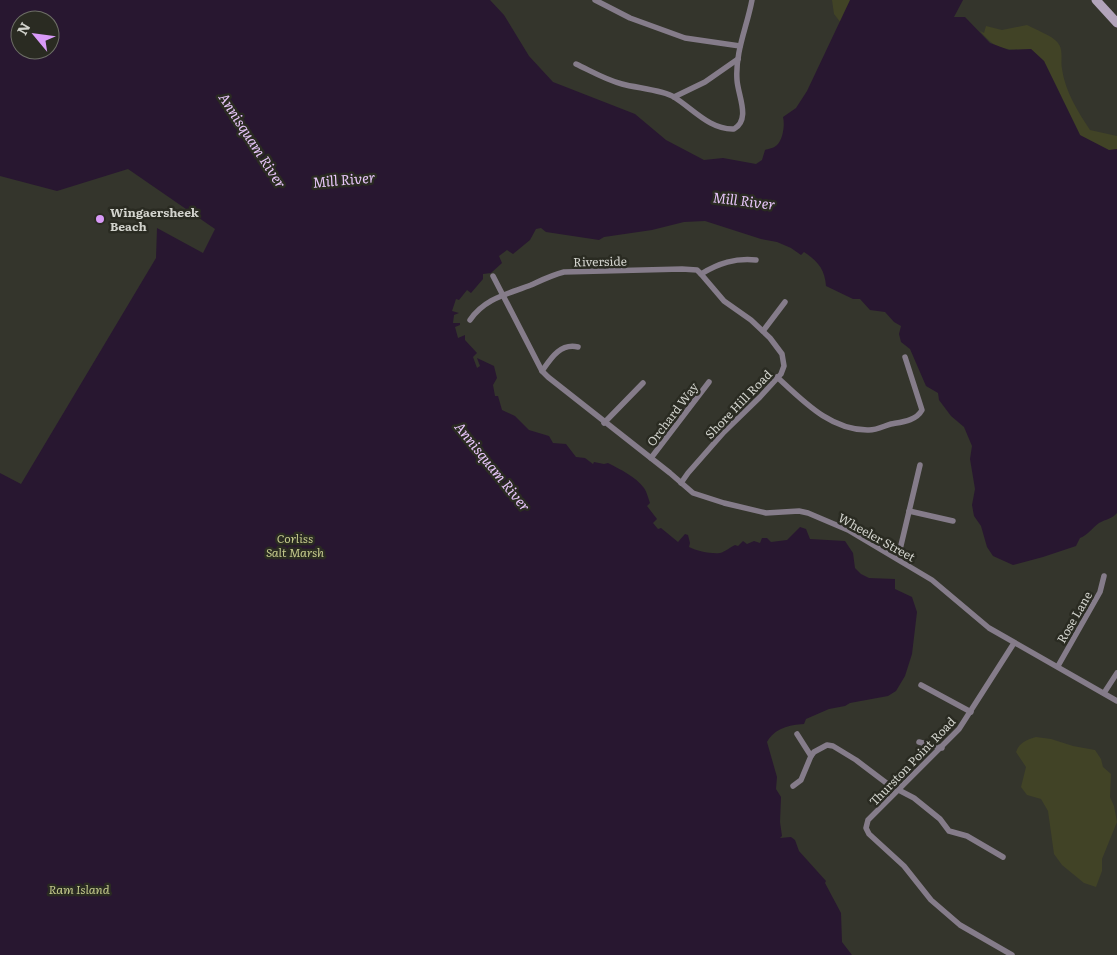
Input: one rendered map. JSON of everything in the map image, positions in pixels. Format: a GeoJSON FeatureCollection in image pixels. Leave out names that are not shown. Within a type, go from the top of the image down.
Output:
{"type":"FeatureCollection","features":[{"type":"Feature","properties":{"kind":"main road"},"geometry":{"type":"LineString","coordinates":[[1096,0],[1117,23]]}},
{"type":"Feature","properties":{"kind":"street"},"geometry":{"type":"LineString","coordinates":[[595,0],[630,18],[678,36],[703,42],[740,46]]}},
{"type":"Feature","properties":{"kind":"street"},"geometry":{"type":"LineString","coordinates":[[576,64],[621,84],[674,97],[705,120],[718,127],[734,130],[741,124],[743,119],[737,78],[738,59],[752,0]]}},
{"type":"Feature","properties":{"kind":"street"},"geometry":{"type":"LineString","coordinates":[[674,97],[705,82],[738,59]]}},
{"type":"Feature","properties":{"kind":"street"},"geometry":{"type":"LineString","coordinates":[[701,274],[718,264],[745,259],[756,260]]}},
{"type":"Feature","properties":{"kind":"street","name":"Riverside"},"geometry":{"type":"LineString","coordinates":[[503,295],[564,272],[682,269],[696,270],[701,274]]}},
{"type":"Feature","properties":{"kind":"street","name":"Shore Hill Road"},"geometry":{"type":"LineString","coordinates":[[681,483],[718,438],[777,378],[784,366],[784,360],[778,347],[751,320],[724,301],[701,274]]}},
{"type":"Feature","properties":{"kind":"street","name":"Wheeler Street"},"geometry":{"type":"LineString","coordinates":[[493,276],[542,371],[558,387],[651,458],[693,493],[766,513],[799,511],[808,513],[848,530],[898,558],[932,580],[989,628],[1117,701]]}},
{"type":"Feature","properties":{"kind":"street"},"geometry":{"type":"LineString","coordinates":[[470,320],[480,308],[503,295]]}},
{"type":"Feature","properties":{"kind":"street"},"geometry":{"type":"LineString","coordinates":[[763,332],[785,302]]}},
{"type":"Feature","properties":{"kind":"street"},"geometry":{"type":"LineString","coordinates":[[542,371],[551,357],[559,350],[566,346],[578,347]]}},
{"type":"Feature","properties":{"kind":"street"},"geometry":{"type":"LineString","coordinates":[[777,378],[824,417],[847,428],[871,430],[910,420],[920,414],[922,410],[905,358]]}},
{"type":"Feature","properties":{"kind":"street","name":"Orchard Way"},"geometry":{"type":"LineString","coordinates":[[651,458],[709,382]]}},
{"type":"Feature","properties":{"kind":"street"},"geometry":{"type":"LineString","coordinates":[[604,423],[643,383]]}},
{"type":"Feature","properties":{"kind":"street"},"geometry":{"type":"LineString","coordinates":[[898,558],[920,466]]}},
{"type":"Feature","properties":{"kind":"street"},"geometry":{"type":"LineString","coordinates":[[910,511],[953,521]]}},
{"type":"Feature","properties":{"kind":"street","name":"Rose Lane"},"geometry":{"type":"LineString","coordinates":[[1058,666],[1100,592],[1104,576]]}},
{"type":"Feature","properties":{"kind":"street","name":"Thurston Point Road"},"geometry":{"type":"LineString","coordinates":[[1012,955],[960,925],[931,900],[904,866],[869,834],[866,828],[868,820],[959,729],[1014,643]]}},
{"type":"Feature","properties":{"kind":"street"},"geometry":{"type":"LineString","coordinates":[[1104,693],[1117,673]]}},
{"type":"Feature","properties":{"kind":"street"},"geometry":{"type":"LineString","coordinates":[[922,684],[971,712]]}},
{"type":"Feature","properties":{"kind":"street"},"geometry":{"type":"LineString","coordinates":[[797,734],[811,756]]}},
{"type":"Feature","properties":{"kind":"street"},"geometry":{"type":"LineString","coordinates":[[919,742],[942,748]]}},
{"type":"Feature","properties":{"kind":"street"},"geometry":{"type":"LineString","coordinates":[[793,786],[801,780],[811,756],[820,749],[833,746],[856,760],[889,785],[929,809],[949,831],[967,836],[1003,857]]}},
{"type":"Feature","properties":{"kind":"green space"},"geometry":{"type":"Polygon","coordinates":[[[832,0],[853,0],[841,23],[834,14],[832,0]]]}},
{"type":"Feature","properties":{"kind":"green space"},"geometry":{"type":"Polygon","coordinates":[[[1027,25],[1049,36],[1058,43],[1061,50],[1064,77],[1077,109],[1090,130],[1117,136],[1117,149],[1105,151],[1086,147],[1044,61],[1031,49],[1002,48],[991,42],[980,31],[984,33],[986,26],[1002,30],[1027,25]]]}},
{"type":"Feature","properties":{"kind":"green space"},"geometry":{"type":"Polygon","coordinates":[[[1036,737],[1095,750],[1101,759],[1103,767],[1111,774],[1110,797],[1117,822],[1102,859],[1102,871],[1096,887],[1084,883],[1062,865],[1054,854],[1048,811],[1041,799],[1027,795],[1021,787],[1026,767],[1016,752],[1024,742],[1036,737]]]}},
{"type":"Feature","properties":{"kind":"water"},"geometry":{"type":"Polygon","coordinates":[[[0,0],[490,0],[504,15],[529,56],[553,82],[635,114],[666,140],[704,160],[723,158],[756,164],[762,160],[765,150],[777,145],[781,139],[784,124],[783,117],[796,108],[807,91],[850,0],[963,0],[954,17],[965,17],[990,43],[1009,50],[1031,49],[1044,61],[1080,135],[1109,150],[1117,149],[1117,513],[1099,523],[1080,538],[1076,546],[1013,565],[993,556],[987,547],[981,526],[974,516],[972,505],[975,489],[970,459],[972,446],[964,427],[951,416],[939,400],[938,393],[926,386],[910,349],[901,342],[899,334],[901,326],[894,322],[885,312],[870,310],[860,299],[853,299],[826,286],[820,266],[804,252],[801,255],[777,242],[761,239],[705,221],[684,222],[652,230],[604,237],[599,240],[546,232],[541,228],[536,229],[530,240],[513,254],[507,250],[499,256],[502,263],[491,273],[483,274],[483,279],[471,293],[467,290],[459,300],[456,299],[452,311],[459,313],[454,315],[453,323],[460,323],[460,325],[455,327],[458,338],[465,335],[465,340],[477,353],[473,357],[477,368],[480,366],[477,358],[494,366],[497,378],[493,385],[495,396],[498,396],[502,410],[515,416],[529,430],[549,436],[553,443],[566,444],[576,457],[585,458],[593,464],[594,462],[608,463],[632,477],[646,491],[650,503],[647,506],[657,519],[653,523],[658,529],[661,528],[678,542],[685,534],[688,535],[689,547],[704,552],[720,553],[735,545],[738,546],[743,541],[747,544],[754,541],[760,543],[762,538],[767,538],[771,542],[787,540],[800,527],[806,529],[810,539],[845,541],[853,553],[855,568],[861,574],[869,578],[895,579],[895,589],[912,597],[917,612],[912,654],[905,676],[896,691],[888,696],[829,709],[806,719],[804,724],[788,726],[778,730],[767,742],[777,777],[776,789],[781,797],[780,822],[782,836],[780,838],[791,837],[795,840],[799,851],[826,881],[825,883],[841,913],[842,942],[852,955],[0,955],[0,473],[21,484],[156,258],[157,228],[203,253],[215,229],[128,169],[57,191],[0,176],[0,0]]]}},
{"type":"Feature","properties":{"kind":"place","name":"Wingaersheek Beach"},"geometry":{"type":"Point","coordinates":[100,219]}},
{"type":"Feature","properties":{"kind":"water label","name":"Annisquam River"},"geometry":{"type":"Point","coordinates":[253,140]}},
{"type":"Feature","properties":{"kind":"water label","name":"Mill River"},"geometry":{"type":"Point","coordinates":[344,179]}},
{"type":"Feature","properties":{"kind":"water label","name":"Mill River"},"geometry":{"type":"Point","coordinates":[744,200]}},
{"type":"Feature","properties":{"kind":"water label","name":"Annisquam River"},"geometry":{"type":"Point","coordinates":[493,466]}},
{"type":"Feature","properties":{"kind":"park label","name":"Corliss Salt Marsh"},"geometry":{"type":"Point","coordinates":[295,545]}},
{"type":"Feature","properties":{"kind":"park label","name":"Ram Island"},"geometry":{"type":"Point","coordinates":[79,889]}}]}
